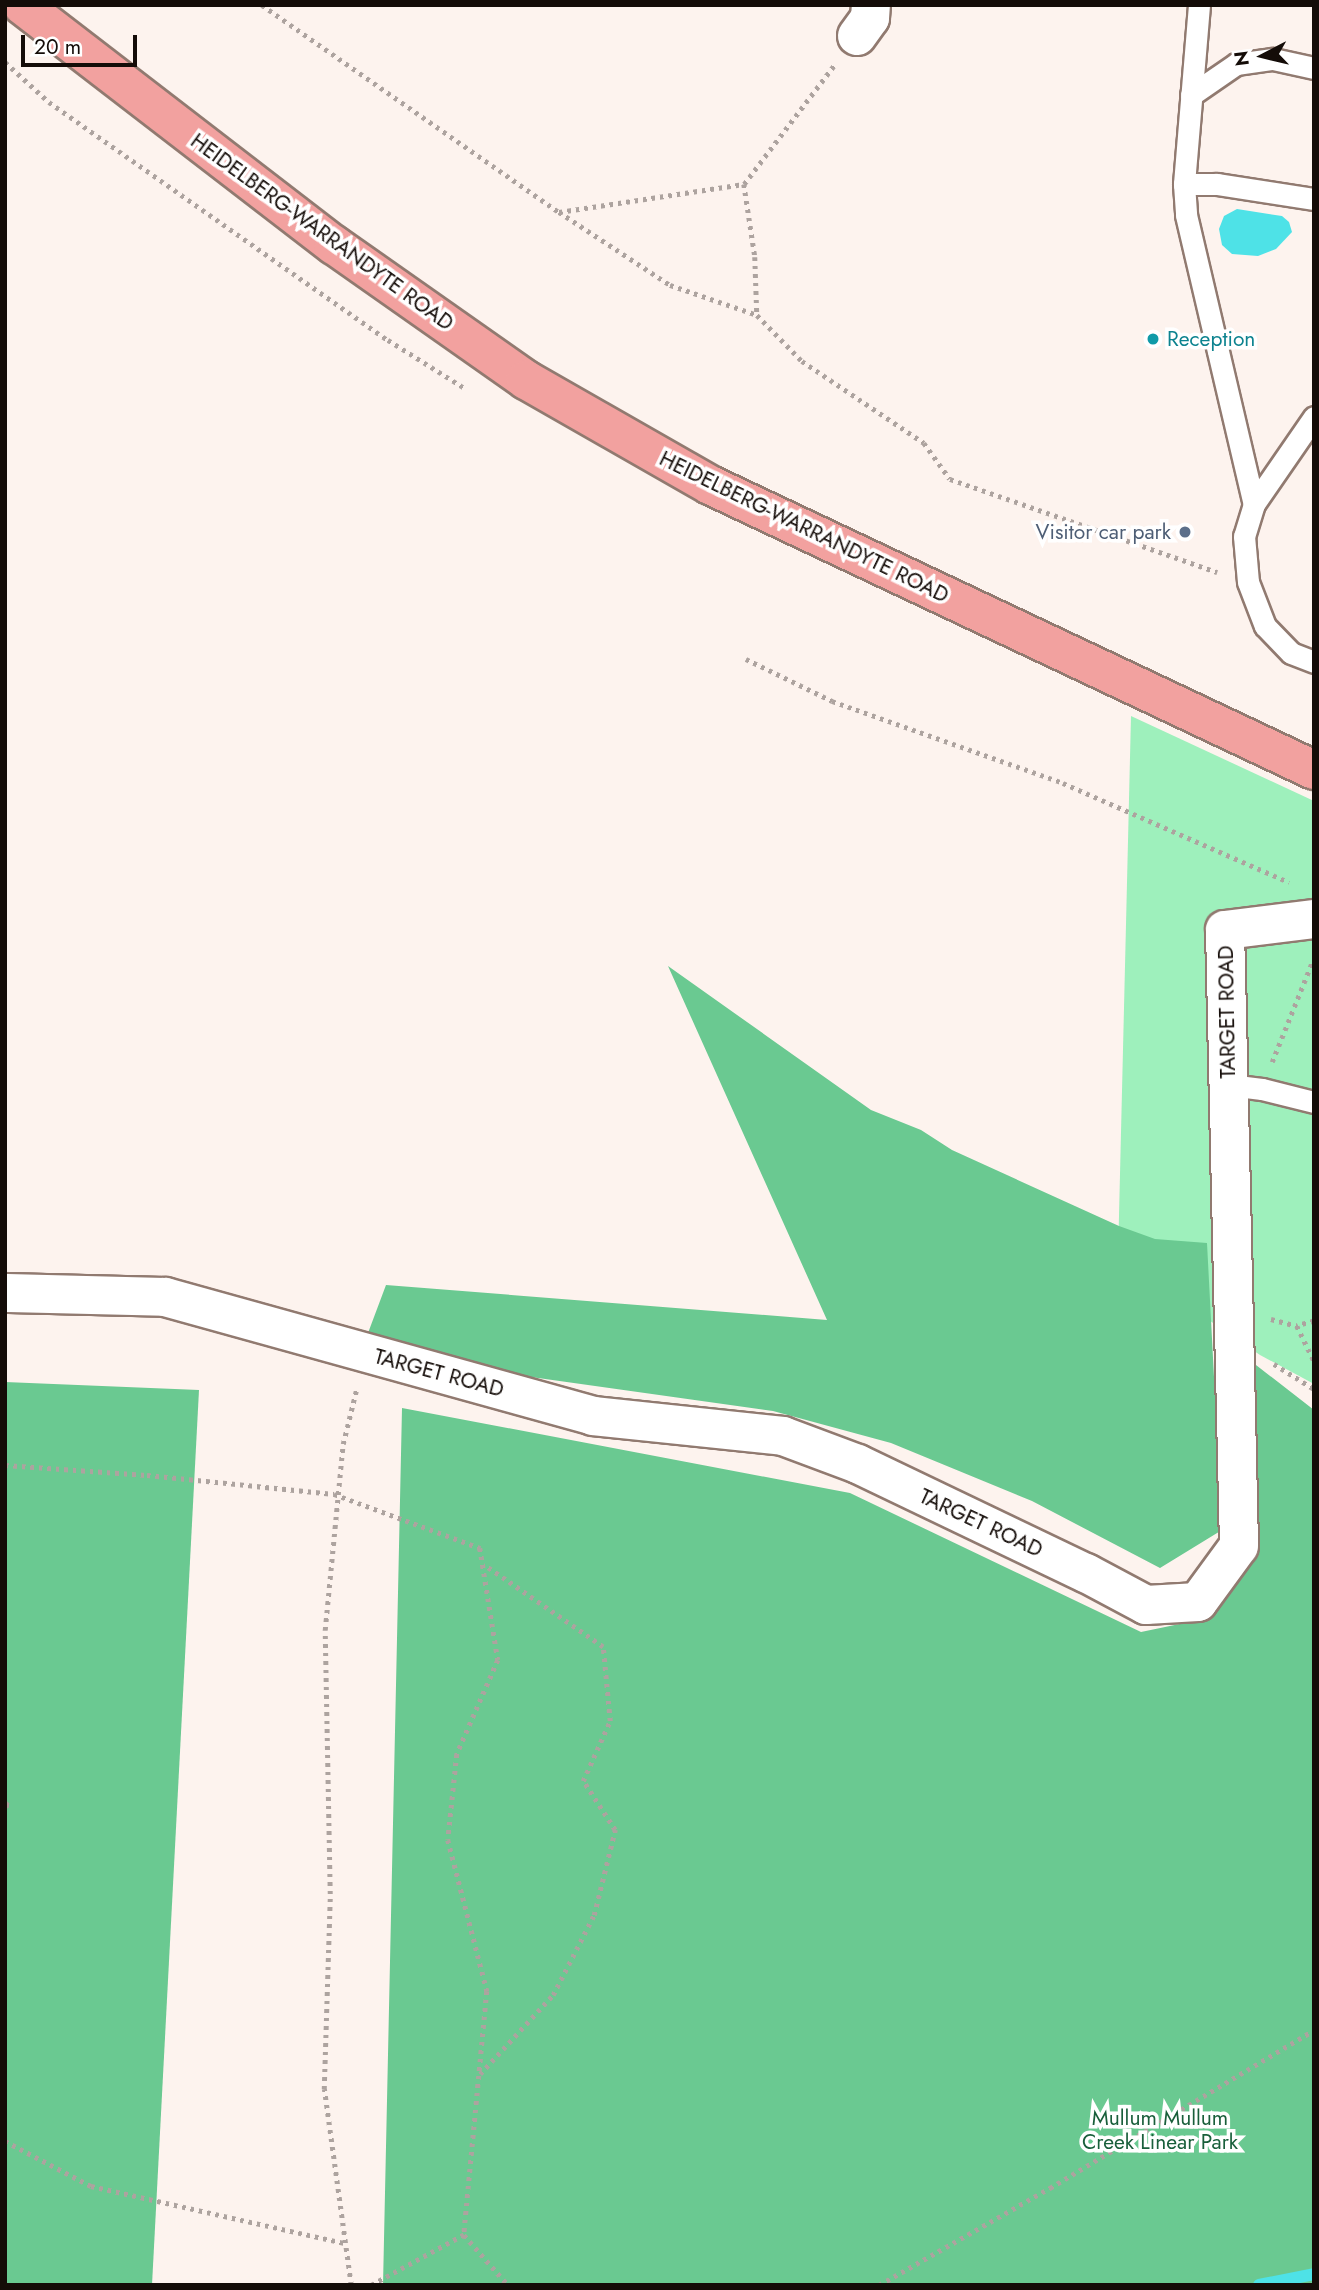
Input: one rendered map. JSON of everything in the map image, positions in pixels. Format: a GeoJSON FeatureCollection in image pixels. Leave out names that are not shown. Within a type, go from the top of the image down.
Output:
{"type":"FeatureCollection","features":[{"type":"Feature","properties":{"kind":"main road","name":"HEIDELBERG-WARRANDYTE ROAD"},"geometry":{"type":"LineString","coordinates":[[22,5],[334,245],[526,380],[710,485],[1314,770]]}},
{"type":"Feature","properties":{"kind":"street","name":"TARGET ROAD"},"geometry":{"type":"LineString","coordinates":[[5,1293],[165,1297],[593,1416],[783,1436],[858,1464],[1086,1573],[1146,1605],[1198,1602],[1239,1546],[1225,930],[1308,904]]}},
{"type":"Feature","properties":{"kind":"lane"},"geometry":{"type":"LineString","coordinates":[[1199,5],[1184,184],[1186,215],[1254,504]]}},
{"type":"Feature","properties":{"kind":"lane"},"geometry":{"type":"LineString","coordinates":[[1191,95],[1236,64],[1273,59],[1314,68]]}},
{"type":"Feature","properties":{"kind":"lane"},"geometry":{"type":"LineString","coordinates":[[1184,184],[1217,184],[1314,199]]}},
{"type":"Feature","properties":{"kind":"lane"},"geometry":{"type":"LineString","coordinates":[[1314,417],[1254,504],[1244,536],[1248,582],[1265,626],[1291,653],[1314,662]]}},
{"type":"Feature","properties":{"kind":"lane"},"geometry":{"type":"LineString","coordinates":[[1229,1085],[1262,1089],[1314,1102]]}},
{"type":"Feature","properties":{"kind":"path"},"geometry":{"type":"LineString","coordinates":[[262,5],[559,212],[670,285],[757,315],[802,361],[924,443],[950,479],[1153,552],[1248,582]]}},
{"type":"Feature","properties":{"kind":"path"},"geometry":{"type":"LineString","coordinates":[[757,315],[755,257],[744,184],[864,21]]}},
{"type":"Feature","properties":{"kind":"path"},"geometry":{"type":"LineString","coordinates":[[559,212],[744,184]]}},
{"type":"Feature","properties":{"kind":"path"},"geometry":{"type":"LineString","coordinates":[[746,659],[832,701],[1063,783],[1308,904]]}},
{"type":"Feature","properties":{"kind":"path"},"geometry":{"type":"LineString","coordinates":[[1314,1321],[1297,1326],[1314,1362]]}},
{"type":"Feature","properties":{"kind":"path"},"geometry":{"type":"LineString","coordinates":[[351,2285],[324,2089],[330,1894],[324,1630],[343,1444],[366,1353]]}},
{"type":"Feature","properties":{"kind":"path"},"geometry":{"type":"LineString","coordinates":[[5,1465],[147,1475],[338,1496],[480,1548],[498,1660],[457,1754],[448,1840],[487,1991],[464,2235],[508,2285]]}},
{"type":"Feature","properties":{"kind":"path"},"geometry":{"type":"LineString","coordinates":[[479,2075],[553,1995],[594,1915],[615,1830],[583,1781],[610,1721],[603,1647],[483,1565]]}},
{"type":"Feature","properties":{"kind":"path"},"geometry":{"type":"LineString","coordinates":[[878,2285],[1050,2188],[1314,2030]]}},
{"type":"Feature","properties":{"kind":"path"},"geometry":{"type":"LineString","coordinates":[[5,2141],[91,2186],[344,2243]]}},
{"type":"Feature","properties":{"kind":"path"},"geometry":{"type":"LineString","coordinates":[[372,2285],[464,2235]]}},
{"type":"Feature","properties":{"kind":"green space"},"geometry":{"type":"Polygon","coordinates":[[[1131,716],[1314,801],[1314,1384],[1260,1355],[1118,1258],[1131,716]]]}},
{"type":"Feature","properties":{"kind":"green space"},"geometry":{"type":"Polygon","coordinates":[[[668,966],[871,1110],[921,1130],[952,1150],[1119,1226],[1155,1239],[1207,1243],[1222,1530],[1160,1568],[1032,1501],[891,1443],[773,1411],[502,1373],[368,1333],[386,1285],[827,1320],[668,966]]]}},
{"type":"Feature","properties":{"kind":"green space","name":"Mullum Mullum Creek Linear Park"},"geometry":{"type":"Polygon","coordinates":[[[1247,1358],[1314,1410],[1314,2285],[383,2285],[402,1408],[850,1493],[1141,1632],[1194,1621],[1251,1553],[1247,1358]]]}},
{"type":"Feature","properties":{"kind":"green space"},"geometry":{"type":"Polygon","coordinates":[[[5,1382],[199,1390],[152,2285],[5,2285],[5,1382]]]}},
{"type":"Feature","properties":{"kind":"water"},"geometry":{"type":"Polygon","coordinates":[[[1237,209],[1282,216],[1289,222],[1292,232],[1276,249],[1258,256],[1232,254],[1222,245],[1219,229],[1224,216],[1237,209]]]}},
{"type":"Feature","properties":{"kind":"waterway"},"geometry":{"type":"LineString","coordinates":[[1259,2285],[1314,2274]]}},
{"type":"Feature","properties":{"kind":"place","name":"Reception"},"geometry":{"type":"Point","coordinates":[1153,339]}},
{"type":"Feature","properties":{"kind":"place","name":"Visitor car park"},"geometry":{"type":"Point","coordinates":[1185,532]}}]}
